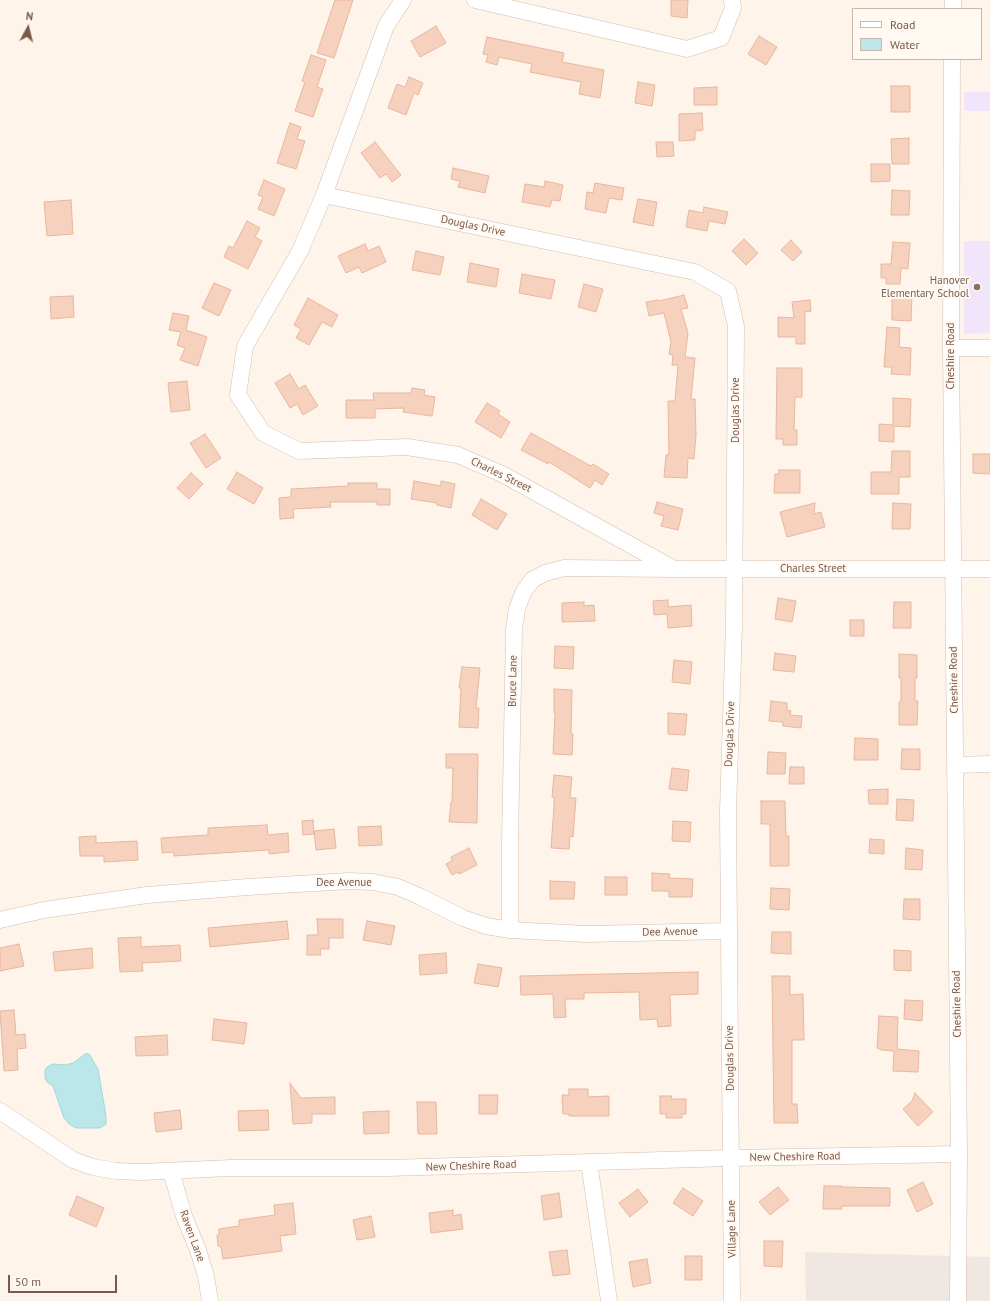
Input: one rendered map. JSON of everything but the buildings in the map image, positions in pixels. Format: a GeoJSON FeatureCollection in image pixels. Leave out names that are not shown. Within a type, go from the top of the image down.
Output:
{"type":"FeatureCollection","features":[{"type":"Feature","properties":{"kind":"street"},"geometry":{"type":"LineString","coordinates":[[324,195],[386,26],[403,0]]}},
{"type":"Feature","properties":{"kind":"street"},"geometry":{"type":"LineString","coordinates":[[475,0],[687,49],[721,38],[732,8],[732,0]]}},
{"type":"Feature","properties":{"kind":"street","name":"Cheshire Road"},"geometry":{"type":"LineString","coordinates":[[952,60],[951,348],[959,1154],[958,1301]]}},
{"type":"Feature","properties":{"kind":"street","name":"Charles Street"},"geometry":{"type":"LineString","coordinates":[[324,195],[300,251],[245,346],[238,396],[263,433],[299,451],[407,447],[458,455],[504,475],[674,569],[990,569]]}},
{"type":"Feature","properties":{"kind":"street","name":"Douglas Drive"},"geometry":{"type":"LineString","coordinates":[[324,195],[695,272],[728,291],[736,326],[735,570],[728,811],[731,1158]]}},
{"type":"Feature","properties":{"kind":"street"},"geometry":{"type":"LineString","coordinates":[[951,348],[990,348]]}},
{"type":"Feature","properties":{"kind":"street","name":"Bruce Lane"},"geometry":{"type":"LineString","coordinates":[[510,930],[514,629],[517,609],[523,593],[532,580],[545,573],[564,568],[674,569]]}},
{"type":"Feature","properties":{"kind":"street"},"geometry":{"type":"LineString","coordinates":[[955,765],[990,764]]}},
{"type":"Feature","properties":{"kind":"street","name":"Dee Avenue"},"geometry":{"type":"LineString","coordinates":[[0,920],[59,908],[147,895],[248,886],[349,881],[374,882],[398,888],[421,897],[463,918],[486,926],[510,930],[586,934],[729,931]]}},
{"type":"Feature","properties":{"kind":"street","name":"New Cheshire Road"},"geometry":{"type":"LineString","coordinates":[[0,1111],[73,1160],[93,1167],[116,1171],[171,1171],[231,1168],[388,1168],[731,1158],[959,1154]]}},
{"type":"Feature","properties":{"kind":"street","name":"Village Lane"},"geometry":{"type":"LineString","coordinates":[[731,1158],[732,1301]]}},
{"type":"Feature","properties":{"kind":"street"},"geometry":{"type":"LineString","coordinates":[[589,1162],[609,1301]]}},
{"type":"Feature","properties":{"kind":"street","name":"Raven Lane"},"geometry":{"type":"LineString","coordinates":[[171,1171],[184,1216],[206,1276],[210,1301]]}},
{"type":"Feature","properties":{"kind":"shaded area"},"geometry":{"type":"Polygon","coordinates":[[[964,92],[990,92],[990,111],[964,111],[964,92]]]}},
{"type":"Feature","properties":{"kind":"shaded area","name":"Hanover Elementary School"},"geometry":{"type":"Polygon","coordinates":[[[964,241],[990,241],[990,333],[964,334],[964,241]]]}},
{"type":"Feature","properties":{"kind":"shaded area"},"geometry":{"type":"Polygon","coordinates":[[[805,1252],[990,1257],[990,1301],[806,1301],[805,1252]]]}},
{"type":"Feature","properties":{"kind":"water"},"geometry":{"type":"Polygon","coordinates":[[[85,1054],[89,1054],[98,1069],[106,1116],[106,1124],[100,1128],[76,1128],[69,1124],[64,1118],[53,1086],[47,1082],[45,1078],[45,1070],[47,1067],[53,1064],[65,1065],[73,1063],[85,1054]]]}},
{"type":"Feature","properties":{"kind":"place","name":"Hanover Elementary School"},"geometry":{"type":"Point","coordinates":[977,287]}}]}
